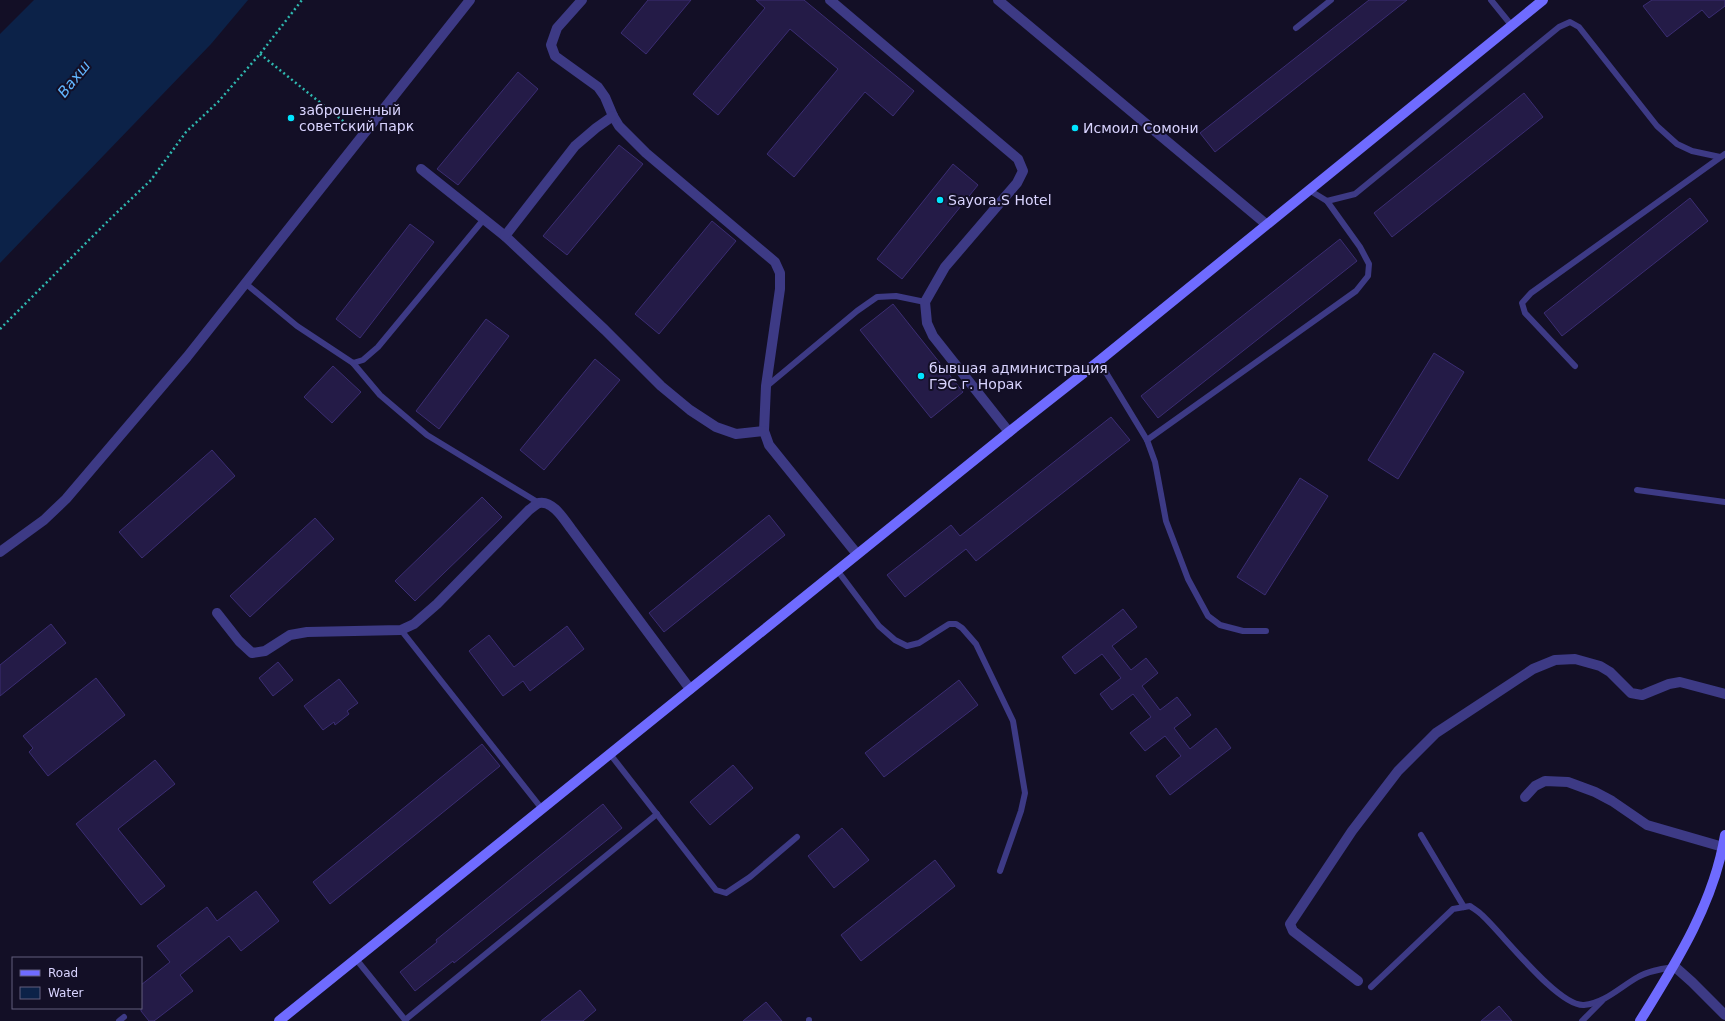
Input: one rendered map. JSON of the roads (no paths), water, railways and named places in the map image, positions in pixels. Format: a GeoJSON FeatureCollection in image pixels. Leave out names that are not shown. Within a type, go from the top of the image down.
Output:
{"type":"FeatureCollection","features":[{"type":"Feature","properties":{"kind":"main road"},"geometry":{"type":"LineString","coordinates":[[279,1021],[837,570],[1100,361],[1266,224],[1543,0]]}},
{"type":"Feature","properties":{"kind":"main road"},"geometry":{"type":"LineString","coordinates":[[1640,1021],[1674,966],[1710,894],[1725,835]]}},
{"type":"Feature","properties":{"kind":"street"},"geometry":{"type":"LineString","coordinates":[[0,552],[44,520],[66,499],[187,357],[470,0]]}},
{"type":"Feature","properties":{"kind":"street"},"geometry":{"type":"LineString","coordinates":[[582,0],[558,28],[551,45],[555,56],[598,87],[605,97],[619,126],[646,153],[775,262],[780,273],[780,289],[766,386],[764,430],[769,445],[857,554]]}},
{"type":"Feature","properties":{"kind":"street"},"geometry":{"type":"LineString","coordinates":[[830,0],[1018,159],[1023,171],[1017,183],[945,268],[925,302],[927,323],[933,336],[1009,432]]}},
{"type":"Feature","properties":{"kind":"street"},"geometry":{"type":"LineString","coordinates":[[998,0],[1266,224]]}},
{"type":"Feature","properties":{"kind":"street"},"geometry":{"type":"LineString","coordinates":[[504,236],[575,146],[613,116]]}},
{"type":"Feature","properties":{"kind":"street"},"geometry":{"type":"LineString","coordinates":[[421,169],[504,236],[605,330],[661,386],[690,410],[716,427],[736,434],[764,430]]}},
{"type":"Feature","properties":{"kind":"street"},"geometry":{"type":"LineString","coordinates":[[217,613],[239,641],[252,653],[265,651],[290,635],[307,632],[401,630],[414,624],[437,604],[529,510],[539,503],[548,504],[562,519],[690,690]]}},
{"type":"Feature","properties":{"kind":"street"},"geometry":{"type":"LineString","coordinates":[[1358,982],[1293,931],[1290,924],[1356,825],[1398,771],[1436,733],[1527,673],[1555,660],[1575,659],[1600,666],[1610,672],[1631,693],[1642,695],[1669,684],[1680,682],[1725,694]]}},
{"type":"Feature","properties":{"kind":"street"},"geometry":{"type":"LineString","coordinates":[[1524,797],[1535,786],[1545,781],[1568,782],[1595,792],[1612,801],[1647,825],[1723,847]]}},
{"type":"Feature","properties":{"kind":"street"},"geometry":{"type":"LineString","coordinates":[[1674,966],[1721,1011],[1725,1000]]}},
{"type":"Feature","properties":{"kind":"lane"},"geometry":{"type":"LineString","coordinates":[[1296,28],[1331,0]]}},
{"type":"Feature","properties":{"kind":"lane"},"geometry":{"type":"LineString","coordinates":[[1491,0],[1512,26]]}},
{"type":"Feature","properties":{"kind":"lane"},"geometry":{"type":"LineString","coordinates":[[1327,201],[1355,194],[1558,27],[1570,22],[1579,27],[1657,126],[1676,144],[1692,151],[1722,155]]}},
{"type":"Feature","properties":{"kind":"lane"},"geometry":{"type":"LineString","coordinates":[[1575,366],[1525,313],[1522,303],[1531,293],[1559,272],[1722,155]]}},
{"type":"Feature","properties":{"kind":"lane"},"geometry":{"type":"LineString","coordinates":[[1147,440],[1356,291],[1368,276],[1369,264],[1360,247],[1327,201],[1309,190]]}},
{"type":"Feature","properties":{"kind":"lane"},"geometry":{"type":"LineString","coordinates":[[354,363],[363,360],[378,347],[484,219]]}},
{"type":"Feature","properties":{"kind":"lane"},"geometry":{"type":"LineString","coordinates":[[246,283],[297,326],[354,363],[380,395],[427,435],[539,503]]}},
{"type":"Feature","properties":{"kind":"lane"},"geometry":{"type":"LineString","coordinates":[[766,386],[857,311],[877,297],[896,296],[925,302]]}},
{"type":"Feature","properties":{"kind":"lane"},"geometry":{"type":"LineString","coordinates":[[1100,361],[1147,440],[1155,462],[1166,521],[1188,579],[1208,616],[1220,625],[1243,631],[1266,631]]}},
{"type":"Feature","properties":{"kind":"lane"},"geometry":{"type":"LineString","coordinates":[[1637,490],[1725,502]]}},
{"type":"Feature","properties":{"kind":"lane"},"geometry":{"type":"LineString","coordinates":[[837,570],[879,626],[895,640],[907,646],[919,643],[949,624],[956,624],[962,628],[976,644],[1013,721],[1025,793],[1021,811],[1000,871]]}},
{"type":"Feature","properties":{"kind":"lane"},"geometry":{"type":"LineString","coordinates":[[401,630],[542,809]]}},
{"type":"Feature","properties":{"kind":"lane"},"geometry":{"type":"LineString","coordinates":[[610,754],[716,890],[726,892],[750,877],[797,837]]}},
{"type":"Feature","properties":{"kind":"lane"},"geometry":{"type":"LineString","coordinates":[[356,959],[405,1020],[657,814]]}},
{"type":"Feature","properties":{"kind":"lane"},"geometry":{"type":"LineString","coordinates":[[1421,835],[1464,907]]}},
{"type":"Feature","properties":{"kind":"lane"},"geometry":{"type":"LineString","coordinates":[[1371,986],[1453,909],[1470,906],[1482,914],[1533,969],[1564,999],[1582,1005],[1603,1000]]}},
{"type":"Feature","properties":{"kind":"lane"},"geometry":{"type":"LineString","coordinates":[[1582,1021],[1603,1000],[1638,977],[1655,970],[1674,966]]}},
{"type":"Feature","properties":{"kind":"water","name":"Вахш"},"geometry":{"type":"Polygon","coordinates":[[[34,0],[248,0],[211,44],[0,263],[0,34],[34,0]]]}},
{"type":"Feature","properties":{"kind":"place","name":"заброшенный советский парк"},"geometry":{"type":"Point","coordinates":[291,118]}},
{"type":"Feature","properties":{"kind":"place","name":"Исмоил Сомони"},"geometry":{"type":"Point","coordinates":[1075,128]}},
{"type":"Feature","properties":{"kind":"place","name":"Sayora.S Hotel"},"geometry":{"type":"Point","coordinates":[940,200]}},
{"type":"Feature","properties":{"kind":"place","name":"бывшая администрация ГЭС г. Норак"},"geometry":{"type":"Point","coordinates":[921,376]}}]}
